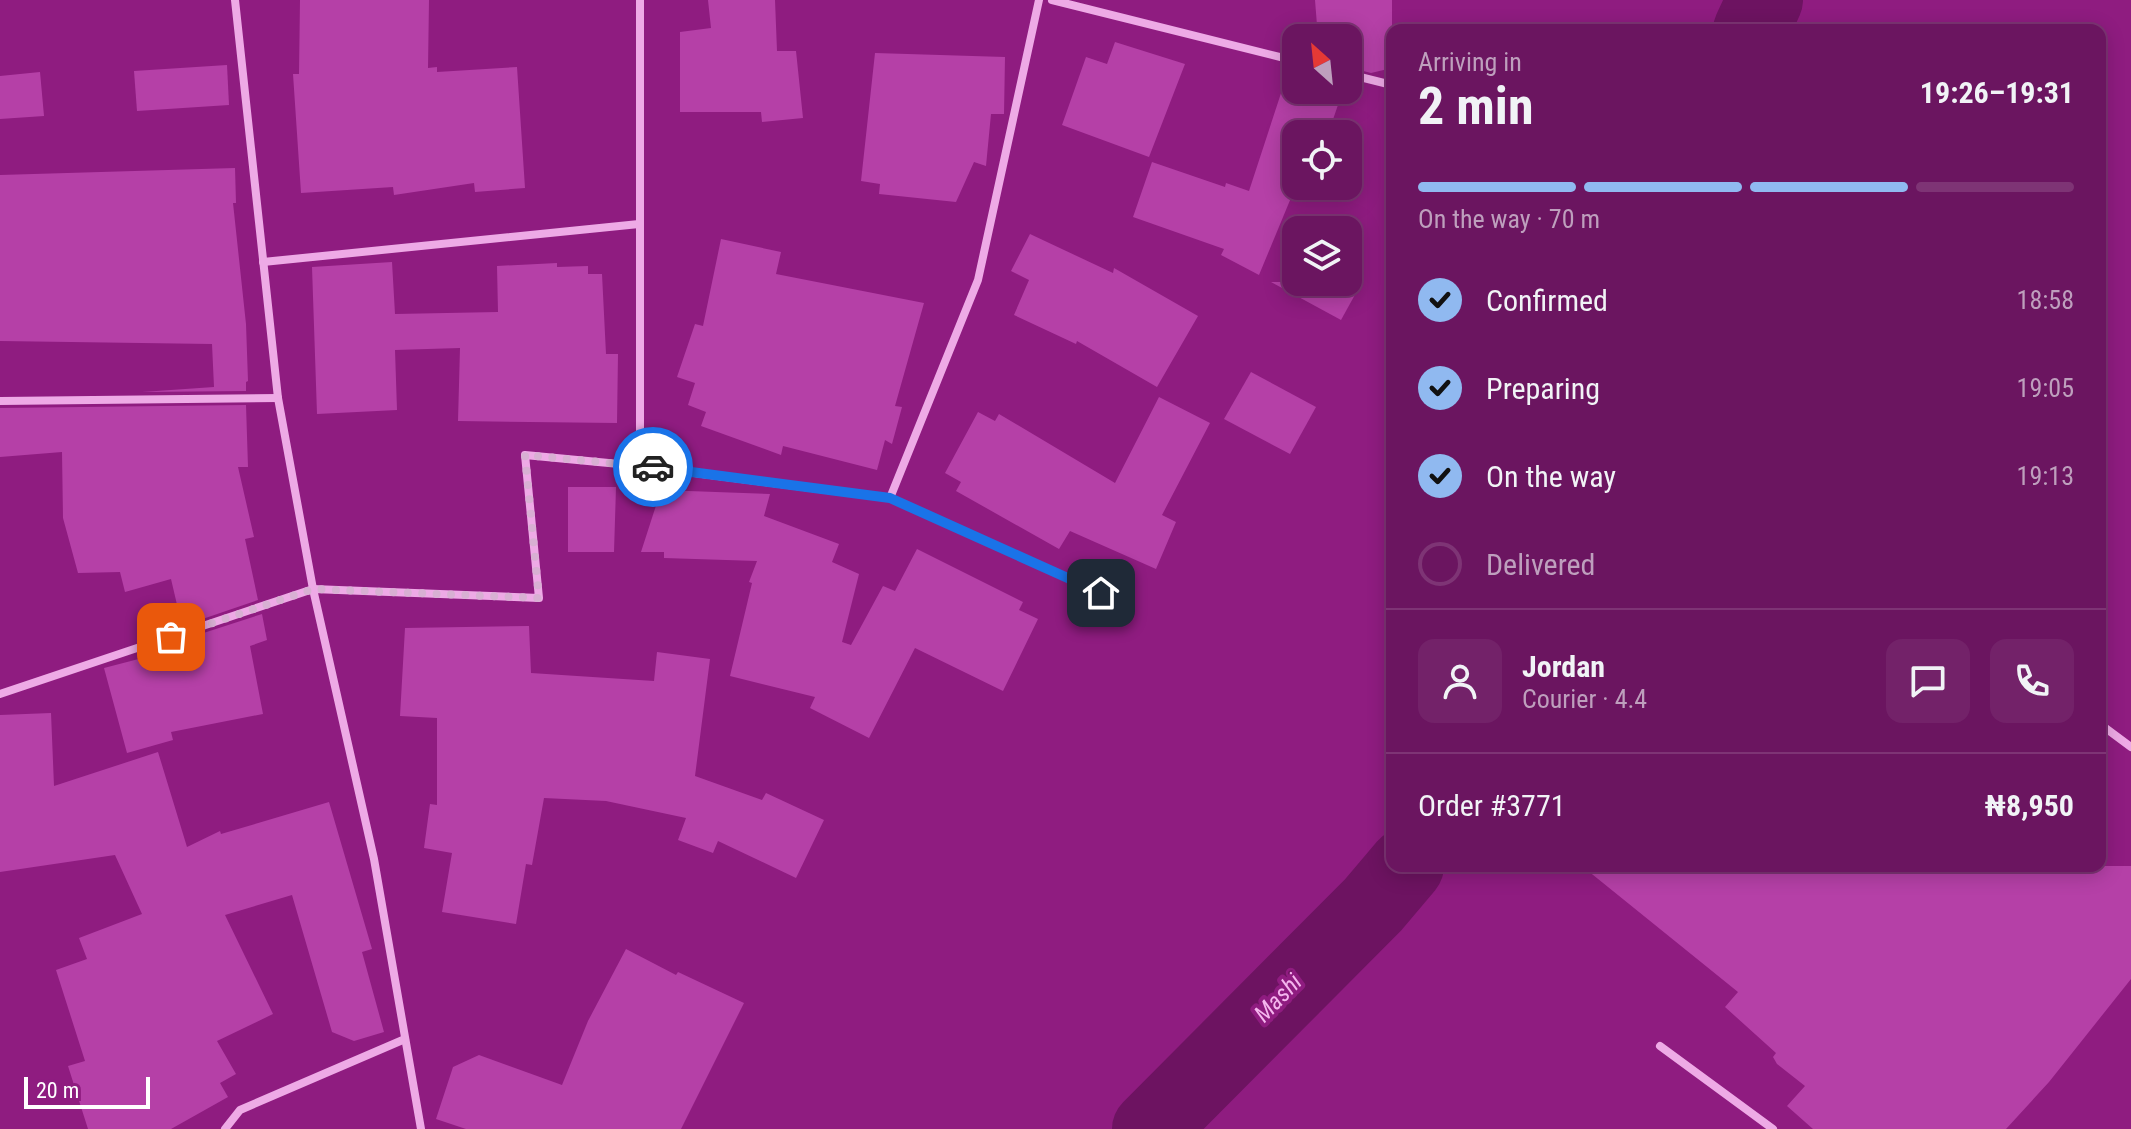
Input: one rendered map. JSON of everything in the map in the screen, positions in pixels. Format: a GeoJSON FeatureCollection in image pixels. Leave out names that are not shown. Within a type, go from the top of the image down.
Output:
{"type":"FeatureCollection","features":[{"type":"Feature","properties":{"kind":"street"},"geometry":{"type":"LineString","coordinates":[[235,0],[278,398],[313,589],[374,859],[421,1129]]}},
{"type":"Feature","properties":{"kind":"street"},"geometry":{"type":"LineString","coordinates":[[640,0],[640,466]]}},
{"type":"Feature","properties":{"kind":"street"},"geometry":{"type":"LineString","coordinates":[[890,498],[978,280],[1039,0]]}},
{"type":"Feature","properties":{"kind":"street"},"geometry":{"type":"LineString","coordinates":[[1052,0],[1282,58]]}},
{"type":"Feature","properties":{"kind":"street"},"geometry":{"type":"LineString","coordinates":[[1362,78],[1386,84]]}},
{"type":"Feature","properties":{"kind":"street"},"geometry":{"type":"LineString","coordinates":[[263,262],[639,224]]}},
{"type":"Feature","properties":{"kind":"street"},"geometry":{"type":"LineString","coordinates":[[0,401],[278,398]]}},
{"type":"Feature","properties":{"kind":"street"},"geometry":{"type":"LineString","coordinates":[[0,694],[313,589],[539,598],[525,455],[640,466],[890,498],[1101,593]]}},
{"type":"Feature","properties":{"kind":"street"},"geometry":{"type":"LineString","coordinates":[[2106,728],[2131,747]]}},
{"type":"Feature","properties":{"kind":"street"},"geometry":{"type":"LineString","coordinates":[[225,1129],[240,1110],[405,1039]]}},
{"type":"Feature","properties":{"kind":"street"},"geometry":{"type":"LineString","coordinates":[[1660,1046],[1773,1129]]}},
{"type":"Feature","properties":{"kind":"building"},"geometry":{"type":"Polygon","coordinates":[[[300,0],[429,0],[428,68],[437,67],[437,72],[517,67],[525,188],[475,192],[474,183],[394,195],[393,187],[301,193],[293,74],[299,74],[300,0]]]}},
{"type":"Feature","properties":{"kind":"building"},"geometry":{"type":"Polygon","coordinates":[[[708,0],[775,0],[777,51],[796,51],[803,118],[762,122],[761,112],[680,112],[680,32],[711,28],[708,0]]]}},
{"type":"Feature","properties":{"kind":"building"},"geometry":{"type":"Polygon","coordinates":[[[1315,0],[1392,0],[1392,24],[1386,24],[1386,69],[1371,73],[1362,71],[1362,24],[1317,24],[1315,0]]]}},
{"type":"Feature","properties":{"kind":"building"},"geometry":{"type":"Polygon","coordinates":[[[1115,42],[1185,64],[1149,157],[1062,125],[1086,57],[1107,64],[1115,42]]]}},
{"type":"Feature","properties":{"kind":"building"},"geometry":{"type":"Polygon","coordinates":[[[875,53],[1005,57],[1004,114],[991,114],[986,166],[974,162],[956,202],[879,194],[880,184],[861,181],[875,53]]]}},
{"type":"Feature","properties":{"kind":"building"},"geometry":{"type":"Polygon","coordinates":[[[227,65],[229,105],[137,111],[134,71],[227,65]]]}},
{"type":"Feature","properties":{"kind":"building"},"geometry":{"type":"Polygon","coordinates":[[[40,72],[44,116],[0,119],[0,76],[40,72]]]}},
{"type":"Feature","properties":{"kind":"building"},"geometry":{"type":"Polygon","coordinates":[[[1282,90],[1282,104],[1338,104],[1333,120],[1282,120],[1282,200],[1290,200],[1259,275],[1221,255],[1224,249],[1133,217],[1152,162],[1225,187],[1226,183],[1249,191],[1282,90]]]}},
{"type":"Feature","properties":{"kind":"building"},"geometry":{"type":"Polygon","coordinates":[[[235,168],[236,203],[233,203],[246,324],[246,391],[142,392],[214,387],[212,344],[0,341],[0,175],[235,168]]]}},
{"type":"Feature","properties":{"kind":"building"},"geometry":{"type":"Polygon","coordinates":[[[1030,234],[1113,273],[1114,268],[1198,316],[1157,387],[1077,341],[1076,344],[1014,315],[1029,280],[1011,271],[1030,234]]]}},
{"type":"Feature","properties":{"kind":"building"},"geometry":{"type":"Polygon","coordinates":[[[721,239],[781,252],[776,274],[924,303],[895,406],[902,407],[892,444],[885,440],[877,470],[783,446],[781,455],[701,426],[706,412],[688,405],[695,383],[677,377],[695,324],[703,326],[721,239]]]}},
{"type":"Feature","properties":{"kind":"building"},"geometry":{"type":"Polygon","coordinates":[[[392,262],[395,314],[498,312],[497,266],[557,263],[557,267],[588,266],[588,274],[602,274],[606,354],[618,354],[617,423],[458,421],[460,348],[395,350],[397,410],[317,414],[312,267],[392,262]]]}},
{"type":"Feature","properties":{"kind":"building"},"geometry":{"type":"Polygon","coordinates":[[[1297,296],[1354,296],[1341,320],[1297,296]]]}},
{"type":"Feature","properties":{"kind":"building"},"geometry":{"type":"Polygon","coordinates":[[[1251,372],[1316,407],[1290,454],[1224,419],[1251,372]]]}},
{"type":"Feature","properties":{"kind":"building"},"geometry":{"type":"Polygon","coordinates":[[[1159,397],[1210,423],[1162,515],[1176,522],[1156,569],[1070,531],[1059,549],[956,491],[961,482],[945,473],[978,412],[995,421],[999,414],[1115,483],[1159,397]]]}},
{"type":"Feature","properties":{"kind":"building"},"geometry":{"type":"Polygon","coordinates":[[[246,405],[248,467],[238,467],[254,537],[245,539],[258,600],[182,626],[171,579],[125,592],[120,572],[78,573],[63,518],[62,452],[0,457],[0,408],[246,405]]]}},
{"type":"Feature","properties":{"kind":"building"},"geometry":{"type":"Polygon","coordinates":[[[568,487],[616,487],[614,552],[568,552],[568,487]]]}},
{"type":"Feature","properties":{"kind":"building"},"geometry":{"type":"Polygon","coordinates":[[[661,490],[770,494],[764,516],[839,544],[832,562],[859,574],[842,642],[851,645],[883,586],[895,591],[917,549],[1023,602],[1019,610],[1038,619],[1003,691],[915,648],[869,738],[810,708],[815,697],[730,676],[752,583],[749,582],[757,561],[664,558],[664,552],[641,552],[661,490]]]}},
{"type":"Feature","properties":{"kind":"building"},"geometry":{"type":"Polygon","coordinates":[[[262,614],[267,640],[250,646],[263,714],[171,732],[173,740],[127,753],[104,668],[177,649],[176,644],[185,639],[262,614]]]}},
{"type":"Feature","properties":{"kind":"building"},"geometry":{"type":"Polygon","coordinates":[[[529,626],[531,673],[654,681],[657,652],[710,659],[695,776],[762,800],[766,793],[824,820],[796,878],[718,841],[713,853],[678,840],[686,818],[606,801],[544,798],[532,865],[526,864],[516,924],[442,912],[452,853],[424,848],[430,804],[437,805],[437,718],[400,716],[405,628],[529,626]]]}},
{"type":"Feature","properties":{"kind":"building"},"geometry":{"type":"Polygon","coordinates":[[[51,713],[54,786],[158,752],[187,847],[220,831],[221,834],[329,802],[372,949],[362,952],[384,1032],[354,1041],[332,1032],[292,895],[225,915],[273,1014],[217,1041],[236,1074],[220,1083],[228,1097],[171,1129],[88,1129],[68,1066],[85,1061],[56,970],[87,959],[79,938],[142,914],[115,855],[0,872],[0,715],[51,713]]]}},
{"type":"Feature","properties":{"kind":"building"},"geometry":{"type":"Polygon","coordinates":[[[2106,866],[2131,866],[2131,979],[2049,1082],[2006,1129],[1813,1129],[1787,1106],[1805,1086],[1777,1064],[1773,1057],[1776,1053],[1725,1007],[1738,992],[1589,872],[2106,872],[2106,866]]]}},
{"type":"Feature","properties":{"kind":"building"},"geometry":{"type":"Polygon","coordinates":[[[626,949],[676,975],[678,972],[744,1003],[681,1129],[466,1129],[436,1119],[453,1067],[479,1055],[562,1085],[588,1021],[626,949]]]}},
{"type":"Feature","properties":{"kind":"waterway","name":"Mashi"},"geometry":{"type":"LineString","coordinates":[[1754,24],[1765,0]]}},
{"type":"Feature","properties":{"kind":"waterway","name":"Mashi"},"geometry":{"type":"LineString","coordinates":[[1150,1129],[1373,905],[1401,872]]}},
{"type":"Feature","properties":{"kind":"way so far"},"geometry":{"type":"LineString","coordinates":[[171,637],[313,589],[539,598],[525,455],[653,467]]}},
{"type":"Feature","properties":{"kind":"route"},"geometry":{"type":"LineString","coordinates":[[653,467],[890,498],[1101,593]]}}]}
